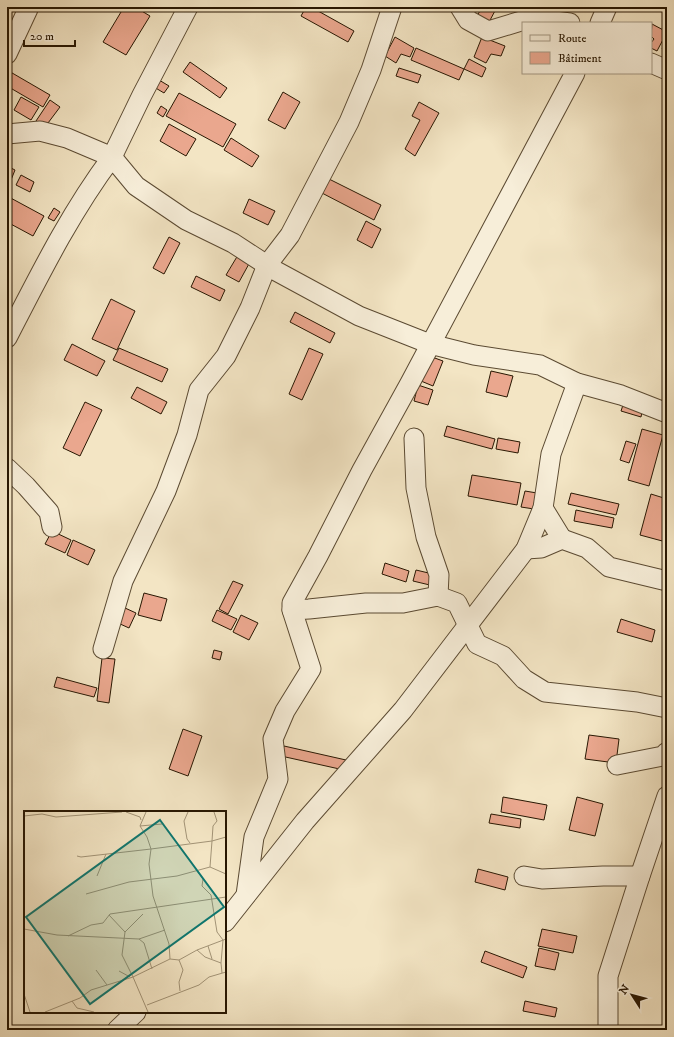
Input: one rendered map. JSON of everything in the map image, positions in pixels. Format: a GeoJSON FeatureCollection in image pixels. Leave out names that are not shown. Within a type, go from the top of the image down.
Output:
{"type":"FeatureCollection","features":[{"type":"Feature","properties":{"kind":"street"},"geometry":{"type":"LineString","coordinates":[[7,338],[41,272],[85,196],[112,157],[142,95],[188,7]]}},
{"type":"Feature","properties":{"kind":"street"},"geometry":{"type":"LineString","coordinates":[[103,648],[123,581],[166,491],[187,435],[199,390],[226,356],[250,308],[267,265],[290,235],[349,122],[370,70],[392,7]]}},
{"type":"Feature","properties":{"kind":"street"},"geometry":{"type":"LineString","coordinates":[[460,7],[468,20],[488,31],[531,18],[562,22]]}},
{"type":"Feature","properties":{"kind":"street"},"geometry":{"type":"LineString","coordinates":[[600,22],[607,7]]}},
{"type":"Feature","properties":{"kind":"street"},"geometry":{"type":"LineString","coordinates":[[7,54],[28,9]]}},
{"type":"Feature","properties":{"kind":"street"},"geometry":{"type":"LineString","coordinates":[[652,62],[667,70]]}},
{"type":"Feature","properties":{"kind":"street"},"geometry":{"type":"LineString","coordinates":[[246,895],[254,837],[278,779],[273,739],[285,711],[311,669],[292,610],[292,603],[574,74]]}},
{"type":"Feature","properties":{"kind":"street"},"geometry":{"type":"LineString","coordinates":[[7,134],[40,131],[67,138],[112,157],[136,186],[186,220],[233,243],[267,265],[359,316],[430,344],[474,355],[540,365],[577,383],[621,395],[667,413]]}},
{"type":"Feature","properties":{"kind":"street"},"geometry":{"type":"LineString","coordinates":[[226,921],[305,822],[403,710],[526,549],[543,508],[551,454],[577,383]]}},
{"type":"Feature","properties":{"kind":"street"},"geometry":{"type":"LineString","coordinates":[[414,438],[416,488],[426,537],[440,574],[438,596]]}},
{"type":"Feature","properties":{"kind":"street"},"geometry":{"type":"LineString","coordinates":[[7,468],[26,486],[49,512],[52,527]]}},
{"type":"Feature","properties":{"kind":"street"},"geometry":{"type":"LineString","coordinates":[[543,508],[562,539],[587,548],[609,567],[667,581]]}},
{"type":"Feature","properties":{"kind":"street"},"geometry":{"type":"LineString","coordinates":[[526,549],[542,548],[562,539]]}},
{"type":"Feature","properties":{"kind":"street"},"geometry":{"type":"LineString","coordinates":[[292,610],[309,610],[366,603],[403,604],[438,596],[457,603],[484,604]]}},
{"type":"Feature","properties":{"kind":"street"},"geometry":{"type":"LineString","coordinates":[[457,603],[477,644],[503,656],[524,679],[545,692],[637,702],[667,708]]}},
{"type":"Feature","properties":{"kind":"street"},"geometry":{"type":"LineString","coordinates":[[447,652],[477,644]]}},
{"type":"Feature","properties":{"kind":"street"},"geometry":{"type":"LineString","coordinates":[[617,766],[663,756],[667,752]]}},
{"type":"Feature","properties":{"kind":"street"},"geometry":{"type":"LineString","coordinates":[[608,1030],[608,976],[667,796]]}},
{"type":"Feature","properties":{"kind":"street"},"geometry":{"type":"LineString","coordinates":[[524,876],[542,879],[640,876]]}},
{"type":"Feature","properties":{"kind":"street"},"geometry":{"type":"LineString","coordinates":[[117,1030],[135,1013]]}},
{"type":"Feature","properties":{"kind":"building"},"geometry":{"type":"Polygon","coordinates":[[[124,7],[135,7],[150,16],[126,55],[103,42],[124,7]]]}},
{"type":"Feature","properties":{"kind":"building"},"geometry":{"type":"Polygon","coordinates":[[[306,7],[311,7],[354,31],[348,42],[301,16],[306,7]]]}},
{"type":"Feature","properties":{"kind":"building"},"geometry":{"type":"Polygon","coordinates":[[[482,7],[497,7],[488,24],[476,18],[482,7]]]}},
{"type":"Feature","properties":{"kind":"building"},"geometry":{"type":"Polygon","coordinates":[[[652,24],[667,32],[657,51],[652,48],[652,42],[654,39],[652,37],[652,24]]]}},
{"type":"Feature","properties":{"kind":"building"},"geometry":{"type":"Polygon","coordinates":[[[395,37],[414,48],[410,57],[401,54],[396,63],[385,56],[395,37]]]}},
{"type":"Feature","properties":{"kind":"building"},"geometry":{"type":"Polygon","coordinates":[[[482,37],[505,46],[501,56],[491,54],[486,63],[474,57],[482,37]]]}},
{"type":"Feature","properties":{"kind":"building"},"geometry":{"type":"Polygon","coordinates":[[[667,41],[667,51],[662,49],[667,41]]]}},
{"type":"Feature","properties":{"kind":"building"},"geometry":{"type":"Polygon","coordinates":[[[416,48],[464,69],[459,80],[411,60],[416,48]]]}},
{"type":"Feature","properties":{"kind":"building"},"geometry":{"type":"Polygon","coordinates":[[[469,59],[486,68],[482,77],[464,69],[469,59]]]}},
{"type":"Feature","properties":{"kind":"building"},"geometry":{"type":"Polygon","coordinates":[[[190,62],[227,88],[220,98],[183,72],[190,62]]]}},
{"type":"Feature","properties":{"kind":"building"},"geometry":{"type":"Polygon","coordinates":[[[399,68],[421,75],[418,83],[396,76],[399,68]]]}},
{"type":"Feature","properties":{"kind":"building"},"geometry":{"type":"Polygon","coordinates":[[[7,70],[50,95],[43,107],[7,86],[7,70]]]}},
{"type":"Feature","properties":{"kind":"building"},"geometry":{"type":"Polygon","coordinates":[[[159,80],[169,86],[164,93],[154,87],[159,80]]]}},
{"type":"Feature","properties":{"kind":"building"},"geometry":{"type":"Polygon","coordinates":[[[283,92],[300,102],[285,129],[268,120],[283,92]]]}},
{"type":"Feature","properties":{"kind":"building"},"geometry":{"type":"Polygon","coordinates":[[[179,93],[236,124],[223,147],[166,116],[179,93]]]}},
{"type":"Feature","properties":{"kind":"building"},"geometry":{"type":"Polygon","coordinates":[[[21,97],[39,107],[31,120],[14,110],[21,97]]]}},
{"type":"Feature","properties":{"kind":"building"},"geometry":{"type":"Polygon","coordinates":[[[50,100],[60,107],[45,127],[36,121],[50,100]]]}},
{"type":"Feature","properties":{"kind":"building"},"geometry":{"type":"Polygon","coordinates":[[[419,102],[439,113],[415,156],[405,149],[420,120],[412,116],[419,102]]]}},
{"type":"Feature","properties":{"kind":"building"},"geometry":{"type":"Polygon","coordinates":[[[161,106],[167,110],[163,117],[157,113],[161,106]]]}},
{"type":"Feature","properties":{"kind":"building"},"geometry":{"type":"Polygon","coordinates":[[[169,124],[196,139],[186,156],[160,141],[169,124]]]}},
{"type":"Feature","properties":{"kind":"building"},"geometry":{"type":"Polygon","coordinates":[[[231,138],[259,156],[252,167],[224,150],[231,138]]]}},
{"type":"Feature","properties":{"kind":"building"},"geometry":{"type":"Polygon","coordinates":[[[7,166],[15,170],[11,180],[7,178],[7,166]]]}},
{"type":"Feature","properties":{"kind":"building"},"geometry":{"type":"Polygon","coordinates":[[[21,175],[34,182],[30,192],[16,185],[21,175]]]}},
{"type":"Feature","properties":{"kind":"building"},"geometry":{"type":"Polygon","coordinates":[[[327,178],[381,205],[374,220],[320,192],[327,178]]]}},
{"type":"Feature","properties":{"kind":"building"},"geometry":{"type":"Polygon","coordinates":[[[7,196],[44,216],[33,236],[7,222],[7,196]]]}},
{"type":"Feature","properties":{"kind":"building"},"geometry":{"type":"Polygon","coordinates":[[[249,199],[275,211],[268,225],[243,213],[249,199]]]}},
{"type":"Feature","properties":{"kind":"building"},"geometry":{"type":"Polygon","coordinates":[[[54,208],[60,212],[54,221],[48,218],[54,208]]]}},
{"type":"Feature","properties":{"kind":"building"},"geometry":{"type":"Polygon","coordinates":[[[366,221],[381,229],[372,248],[357,240],[366,221]]]}},
{"type":"Feature","properties":{"kind":"building"},"geometry":{"type":"Polygon","coordinates":[[[169,237],[180,243],[164,274],[153,268],[169,237]]]}},
{"type":"Feature","properties":{"kind":"building"},"geometry":{"type":"Polygon","coordinates":[[[238,255],[250,262],[239,282],[226,275],[238,255]]]}},
{"type":"Feature","properties":{"kind":"building"},"geometry":{"type":"Polygon","coordinates":[[[196,276],[225,290],[220,301],[191,287],[196,276]]]}},
{"type":"Feature","properties":{"kind":"building"},"geometry":{"type":"Polygon","coordinates":[[[111,299],[135,311],[117,350],[92,339],[111,299]]]}},
{"type":"Feature","properties":{"kind":"building"},"geometry":{"type":"Polygon","coordinates":[[[295,312],[335,333],[330,343],[290,322],[295,312]]]}},
{"type":"Feature","properties":{"kind":"building"},"geometry":{"type":"Polygon","coordinates":[[[72,344],[105,361],[97,376],[64,360],[72,344]]]}},
{"type":"Feature","properties":{"kind":"building"},"geometry":{"type":"Polygon","coordinates":[[[119,348],[168,369],[162,382],[113,360],[119,348]]]}},
{"type":"Feature","properties":{"kind":"building"},"geometry":{"type":"Polygon","coordinates":[[[309,348],[323,354],[302,400],[289,394],[309,348]]]}},
{"type":"Feature","properties":{"kind":"building"},"geometry":{"type":"Polygon","coordinates":[[[432,357],[443,361],[433,386],[421,381],[432,357]]]}},
{"type":"Feature","properties":{"kind":"building"},"geometry":{"type":"Polygon","coordinates":[[[491,371],[513,376],[507,397],[486,392],[491,371]]]}},
{"type":"Feature","properties":{"kind":"building"},"geometry":{"type":"Polygon","coordinates":[[[418,385],[433,390],[428,405],[414,401],[418,385]]]}},
{"type":"Feature","properties":{"kind":"building"},"geometry":{"type":"Polygon","coordinates":[[[137,387],[167,402],[161,414],[131,398],[137,387]]]}},
{"type":"Feature","properties":{"kind":"building"},"geometry":{"type":"Polygon","coordinates":[[[85,402],[102,410],[80,456],[63,448],[85,402]]]}},
{"type":"Feature","properties":{"kind":"building"},"geometry":{"type":"Polygon","coordinates":[[[624,402],[643,407],[641,417],[621,411],[624,402]]]}},
{"type":"Feature","properties":{"kind":"building"},"geometry":{"type":"Polygon","coordinates":[[[447,426],[495,439],[492,449],[444,436],[447,426]]]}},
{"type":"Feature","properties":{"kind":"building"},"geometry":{"type":"Polygon","coordinates":[[[642,429],[663,435],[649,486],[628,480],[642,429]]]}},
{"type":"Feature","properties":{"kind":"building"},"geometry":{"type":"Polygon","coordinates":[[[498,438],[520,442],[518,453],[496,449],[498,438]]]}},
{"type":"Feature","properties":{"kind":"building"},"geometry":{"type":"Polygon","coordinates":[[[626,441],[636,444],[629,463],[620,460],[626,441]]]}},
{"type":"Feature","properties":{"kind":"building"},"geometry":{"type":"Polygon","coordinates":[[[472,475],[521,483],[517,505],[468,496],[472,475]]]}},
{"type":"Feature","properties":{"kind":"building"},"geometry":{"type":"Polygon","coordinates":[[[525,491],[537,493],[534,509],[521,507],[525,491]]]}},
{"type":"Feature","properties":{"kind":"building"},"geometry":{"type":"Polygon","coordinates":[[[571,493],[619,504],[616,515],[568,504],[571,493]]]}},
{"type":"Feature","properties":{"kind":"building"},"geometry":{"type":"Polygon","coordinates":[[[651,494],[667,499],[666,542],[640,535],[651,494]]]}},
{"type":"Feature","properties":{"kind":"building"},"geometry":{"type":"Polygon","coordinates":[[[576,510],[614,518],[612,528],[574,521],[576,510]]]}},
{"type":"Feature","properties":{"kind":"building"},"geometry":{"type":"Polygon","coordinates":[[[52,531],[71,540],[65,553],[45,544],[52,531]]]}},
{"type":"Feature","properties":{"kind":"building"},"geometry":{"type":"Polygon","coordinates":[[[73,540],[95,550],[88,565],[67,555],[73,540]]]}},
{"type":"Feature","properties":{"kind":"building"},"geometry":{"type":"Polygon","coordinates":[[[385,563],[409,571],[406,582],[382,574],[385,563]]]}},
{"type":"Feature","properties":{"kind":"building"},"geometry":{"type":"Polygon","coordinates":[[[416,570],[437,575],[434,586],[413,581],[416,570]]]}},
{"type":"Feature","properties":{"kind":"building"},"geometry":{"type":"Polygon","coordinates":[[[233,581],[243,585],[228,614],[219,609],[233,581]]]}},
{"type":"Feature","properties":{"kind":"building"},"geometry":{"type":"Polygon","coordinates":[[[144,593],[167,599],[161,621],[138,615],[144,593]]]}},
{"type":"Feature","properties":{"kind":"building"},"geometry":{"type":"Polygon","coordinates":[[[125,608],[136,613],[129,628],[118,623],[125,608]]]}},
{"type":"Feature","properties":{"kind":"building"},"geometry":{"type":"Polygon","coordinates":[[[217,610],[237,619],[231,630],[212,621],[217,610]]]}},
{"type":"Feature","properties":{"kind":"building"},"geometry":{"type":"Polygon","coordinates":[[[241,615],[258,623],[249,640],[233,632],[241,615]]]}},
{"type":"Feature","properties":{"kind":"building"},"geometry":{"type":"Polygon","coordinates":[[[621,619],[655,630],[652,642],[617,632],[621,619]]]}},
{"type":"Feature","properties":{"kind":"building"},"geometry":{"type":"Polygon","coordinates":[[[214,650],[222,652],[220,660],[212,658],[214,650]]]}},
{"type":"Feature","properties":{"kind":"building"},"geometry":{"type":"Polygon","coordinates":[[[102,658],[115,659],[109,703],[97,701],[102,658]]]}},
{"type":"Feature","properties":{"kind":"building"},"geometry":{"type":"Polygon","coordinates":[[[57,677],[97,688],[94,697],[54,687],[57,677]]]}},
{"type":"Feature","properties":{"kind":"building"},"geometry":{"type":"Polygon","coordinates":[[[183,729],[202,736],[188,776],[169,769],[183,729]]]}},
{"type":"Feature","properties":{"kind":"building"},"geometry":{"type":"Polygon","coordinates":[[[589,735],[619,739],[616,763],[585,759],[589,735]]]}},
{"type":"Feature","properties":{"kind":"building"},"geometry":{"type":"Polygon","coordinates":[[[284,746],[346,760],[344,770],[281,756],[284,746]]]}},
{"type":"Feature","properties":{"kind":"building"},"geometry":{"type":"Polygon","coordinates":[[[503,797],[547,805],[544,820],[501,812],[503,797]]]}},
{"type":"Feature","properties":{"kind":"building"},"geometry":{"type":"Polygon","coordinates":[[[577,797],[603,804],[595,836],[569,830],[577,797]]]}},
{"type":"Feature","properties":{"kind":"building"},"geometry":{"type":"Polygon","coordinates":[[[491,814],[521,819],[520,828],[489,823],[491,814]]]}},
{"type":"Feature","properties":{"kind":"building"},"geometry":{"type":"Polygon","coordinates":[[[478,869],[508,877],[505,890],[475,882],[478,869]]]}},
{"type":"Feature","properties":{"kind":"building"},"geometry":{"type":"Polygon","coordinates":[[[542,929],[577,936],[573,953],[538,946],[542,929]]]}},
{"type":"Feature","properties":{"kind":"building"},"geometry":{"type":"Polygon","coordinates":[[[539,948],[559,953],[555,970],[535,966],[539,948]]]}},
{"type":"Feature","properties":{"kind":"building"},"geometry":{"type":"Polygon","coordinates":[[[485,951],[527,967],[523,978],[481,962],[485,951]]]}},
{"type":"Feature","properties":{"kind":"building"},"geometry":{"type":"Polygon","coordinates":[[[525,1001],[557,1008],[555,1017],[523,1011],[525,1001]]]}}]}
